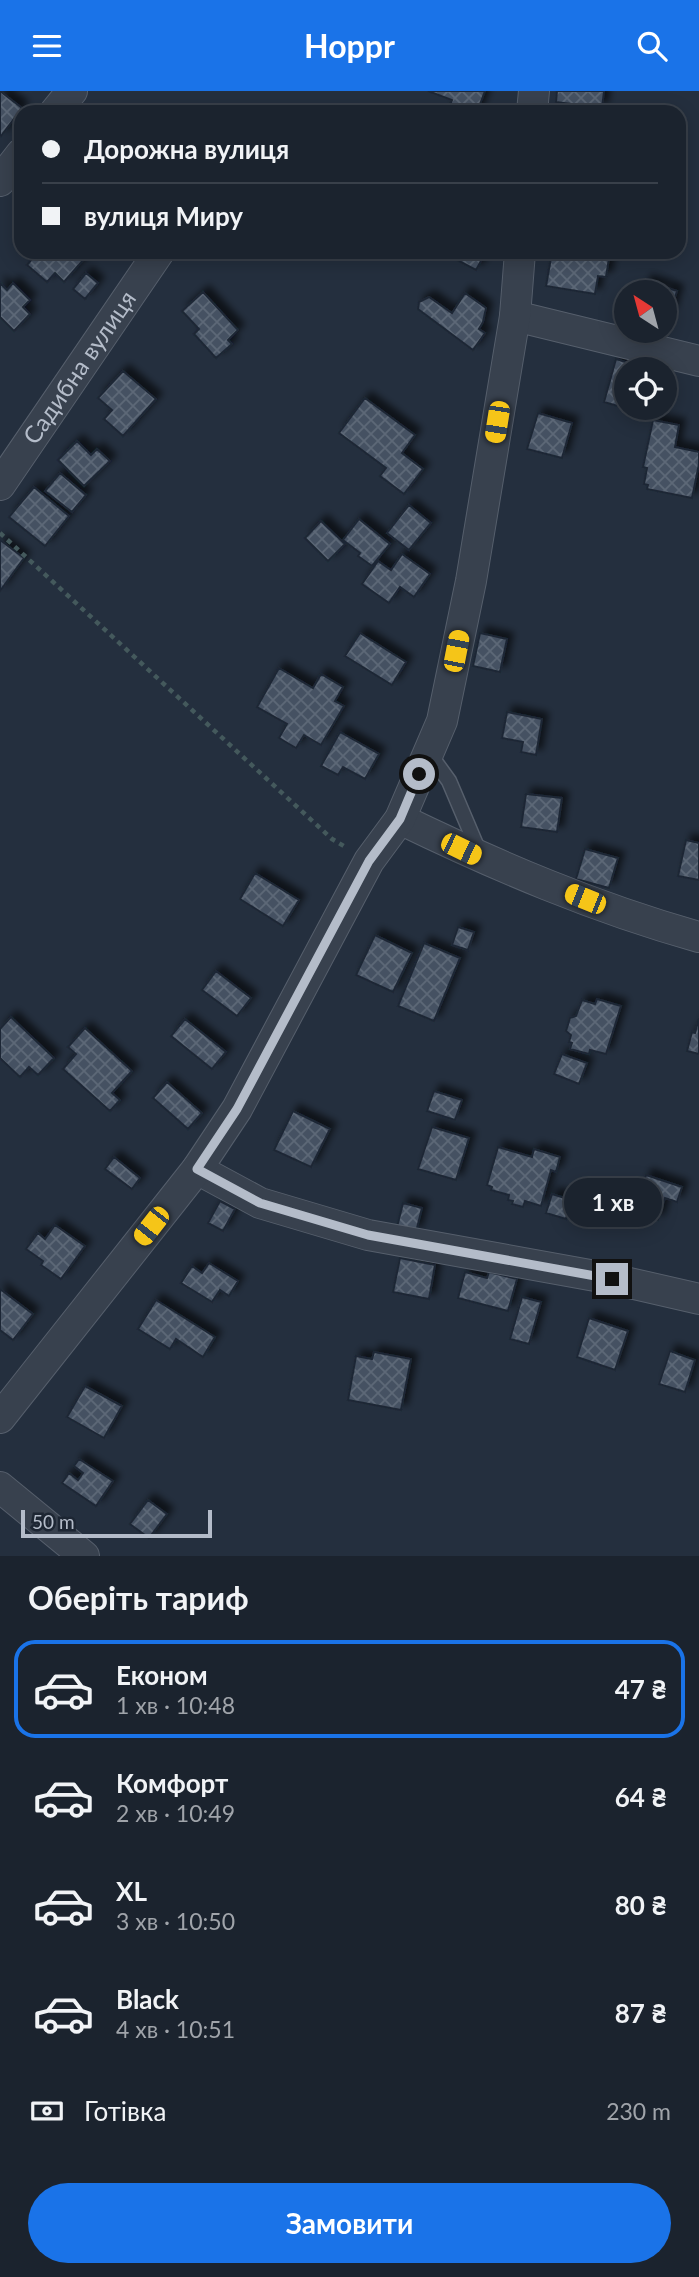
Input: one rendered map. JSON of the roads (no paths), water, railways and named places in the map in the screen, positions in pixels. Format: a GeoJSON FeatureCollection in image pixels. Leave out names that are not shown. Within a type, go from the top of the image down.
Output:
{"type":"FeatureCollection","features":[{"type":"Feature","properties":{"kind":"street"},"geometry":{"type":"LineString","coordinates":[[61,105],[72,91]]}},
{"type":"Feature","properties":{"kind":"street"},"geometry":{"type":"LineString","coordinates":[[0,181],[14,163]]}},
{"type":"Feature","properties":{"kind":"street","name":"Садибна вулиця"},"geometry":{"type":"LineString","coordinates":[[0,485],[154,259]]}},
{"type":"Feature","properties":{"kind":"street"},"geometry":{"type":"LineString","coordinates":[[0,1418],[197,1169],[237,1109],[369,861],[400,819],[442,721],[471,581],[514,316],[519,259]]}},
{"type":"Feature","properties":{"kind":"street"},"geometry":{"type":"LineString","coordinates":[[514,316],[699,361]]}},
{"type":"Feature","properties":{"kind":"street"},"geometry":{"type":"LineString","coordinates":[[400,819],[482,859],[636,919],[699,937]]}},
{"type":"Feature","properties":{"kind":"street"},"geometry":{"type":"LineString","coordinates":[[197,1169],[260,1203],[368,1235],[612,1279],[699,1299]]}},
{"type":"Feature","properties":{"kind":"street"},"geometry":{"type":"LineString","coordinates":[[0,1487],[84,1556]]}},
{"type":"Feature","properties":{"kind":"lane"},"geometry":{"type":"LineString","coordinates":[[428,752],[449,781],[482,859]]}}]}
